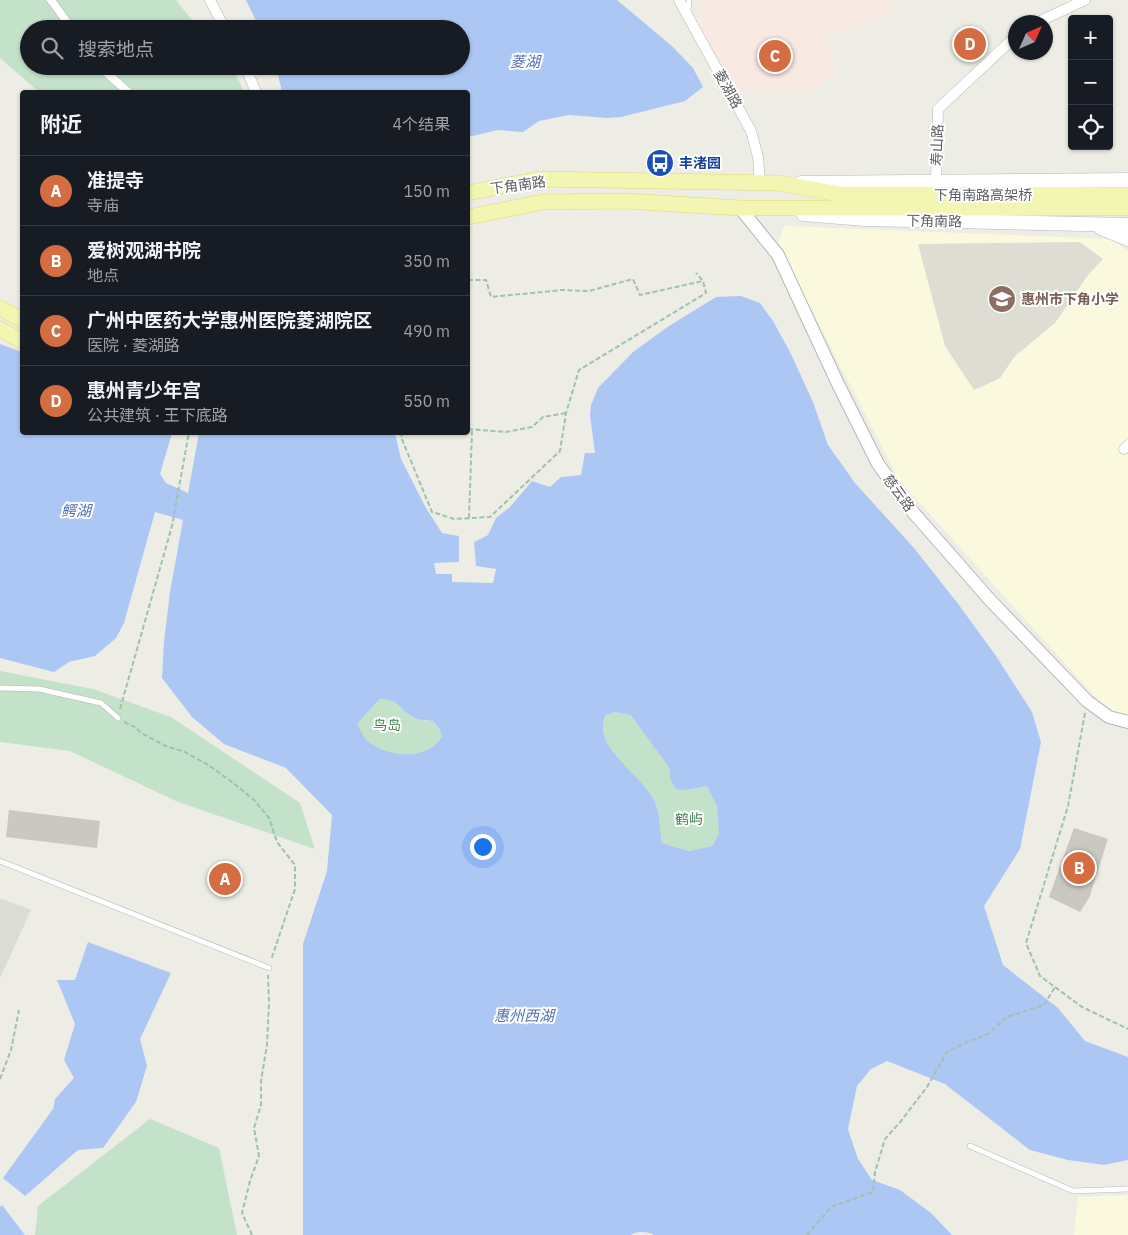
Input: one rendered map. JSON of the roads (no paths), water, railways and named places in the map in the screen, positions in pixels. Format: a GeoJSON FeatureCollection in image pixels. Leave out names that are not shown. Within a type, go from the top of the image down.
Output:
{"type":"FeatureCollection","features":[{"type":"Feature","properties":{"kind":"main road","name":"下角南路"},"geometry":{"type":"LineString","coordinates":[[470,192],[539,180],[760,183],[1128,180]]}},
{"type":"Feature","properties":{"kind":"main road","name":"下角南路"},"geometry":{"type":"LineString","coordinates":[[778,183],[840,200]]}},
{"type":"Feature","properties":{"kind":"main road","name":"下角南路高架桥"},"geometry":{"type":"LineString","coordinates":[[840,200],[1128,195]]}},
{"type":"Feature","properties":{"kind":"main road","name":"下角南路"},"geometry":{"type":"LineString","coordinates":[[740,208],[840,200]]}},
{"type":"Feature","properties":{"kind":"main road","name":"下角南路高架桥"},"geometry":{"type":"LineString","coordinates":[[840,200],[1128,208]]}},
{"type":"Feature","properties":{"kind":"main road","name":"下角南路"},"geometry":{"type":"LineString","coordinates":[[470,218],[543,202],[626,201],[740,208],[865,220],[1128,225]]}},
{"type":"Feature","properties":{"kind":"main road"},"geometry":{"type":"LineString","coordinates":[[1088,224],[1128,239]]}},
{"type":"Feature","properties":{"kind":"main road"},"geometry":{"type":"LineString","coordinates":[[0,308],[20,319]]}},
{"type":"Feature","properties":{"kind":"main road"},"geometry":{"type":"LineString","coordinates":[[0,329],[20,340]]}},
{"type":"Feature","properties":{"kind":"street"},"geometry":{"type":"LineString","coordinates":[[51,0],[65,20]]}},
{"type":"Feature","properties":{"kind":"street"},"geometry":{"type":"LineString","coordinates":[[210,0],[220,20]]}},
{"type":"Feature","properties":{"kind":"street","name":"菱湖路"},"geometry":{"type":"LineString","coordinates":[[679,0],[751,131],[758,157],[760,183]]}},
{"type":"Feature","properties":{"kind":"street"},"geometry":{"type":"LineString","coordinates":[[1053,15],[1085,0]]}},
{"type":"Feature","properties":{"kind":"street","name":"寿山路"},"geometry":{"type":"LineString","coordinates":[[936,182],[938,109],[1008,43]]}},
{"type":"Feature","properties":{"kind":"street"},"geometry":{"type":"LineString","coordinates":[[109,75],[126,90]]}},
{"type":"Feature","properties":{"kind":"street"},"geometry":{"type":"LineString","coordinates":[[248,75],[255,90]]}},
{"type":"Feature","properties":{"kind":"street","name":"慈云路"},"geometry":{"type":"LineString","coordinates":[[740,208],[778,255],[838,384],[878,464],[912,511],[1046,660],[1087,701],[1109,717],[1128,722]]}},
{"type":"Feature","properties":{"kind":"lane"},"geometry":{"type":"LineString","coordinates":[[687,16],[689,0]]}},
{"type":"Feature","properties":{"kind":"lane"},"geometry":{"type":"LineString","coordinates":[[0,688],[39,690],[100,702],[118,718]]}},
{"type":"Feature","properties":{"kind":"lane"},"geometry":{"type":"LineString","coordinates":[[0,861],[269,968]]}},
{"type":"Feature","properties":{"kind":"lane"},"geometry":{"type":"LineString","coordinates":[[970,1146],[1072,1191],[1128,1189]]}},
{"type":"Feature","properties":{"kind":"water","name":"菱湖"},"geometry":{"type":"Polygon","coordinates":[[[246,0],[617,0],[673,47],[693,68],[703,87],[685,101],[621,117],[607,118],[569,115],[539,121],[523,132],[498,130],[470,137],[470,90],[282,90],[278,75],[470,75],[470,20],[256,20],[246,0]]]}},
{"type":"Feature","properties":{"kind":"water","name":"惠州西湖"},"geometry":{"type":"Polygon","coordinates":[[[741,296],[760,303],[773,321],[790,352],[813,402],[828,445],[855,483],[914,548],[959,605],[996,656],[1032,712],[1041,742],[1020,849],[984,906],[1003,965],[1058,1008],[1085,1041],[1128,1057],[1128,1160],[1104,1165],[1068,1160],[1030,1150],[945,1084],[887,1061],[871,1069],[857,1086],[848,1129],[858,1159],[872,1180],[900,1190],[931,1213],[952,1235],[654,1235],[642,1232],[631,1235],[303,1235],[303,944],[327,871],[332,815],[286,768],[224,744],[192,717],[162,678],[170,592],[183,520],[155,512],[124,623],[116,638],[95,656],[69,662],[54,672],[0,658],[0,344],[20,351],[20,435],[171,435],[160,474],[166,483],[188,493],[199,435],[395,435],[401,459],[426,508],[442,533],[459,536],[459,562],[434,563],[436,574],[452,574],[452,582],[493,583],[496,569],[476,566],[474,542],[488,535],[496,518],[510,507],[532,481],[550,487],[561,477],[581,475],[585,453],[595,453],[590,416],[591,405],[598,388],[633,352],[669,326],[716,297],[741,296]],[[380,699],[357,724],[366,739],[376,747],[386,751],[407,754],[427,750],[436,744],[442,736],[436,724],[429,720],[421,720],[411,716],[395,702],[380,699]],[[615,712],[605,716],[603,729],[605,740],[617,757],[653,798],[658,814],[662,843],[689,851],[712,846],[719,834],[717,807],[707,786],[687,790],[676,789],[670,779],[670,769],[631,715],[615,712]]]}},
{"type":"Feature","properties":{"kind":"water"},"geometry":{"type":"Polygon","coordinates":[[[88,942],[171,973],[140,1039],[147,1066],[136,1102],[103,1148],[78,1150],[25,1196],[3,1178],[53,1109],[55,1099],[74,1078],[64,1060],[75,1024],[57,980],[75,980],[88,942]]]}},
{"type":"Feature","properties":{"kind":"water"},"geometry":{"type":"Polygon","coordinates":[[[2,1205],[25,1235],[0,1235],[0,1207],[2,1205]]]}},
{"type":"Feature","properties":{"kind":"place","name":"惠州青少年宫"},"geometry":{"type":"Point","coordinates":[970,44]}},
{"type":"Feature","properties":{"kind":"place","name":"广州中医药大学惠州医院菱湖院区"},"geometry":{"type":"Point","coordinates":[775,56]}},
{"type":"Feature","properties":{"kind":"place","name":"丰渚园"},"geometry":{"type":"Point","coordinates":[660,163]}},
{"type":"Feature","properties":{"kind":"place","name":"惠州市下角小学"},"geometry":{"type":"Point","coordinates":[1002,299]}},
{"type":"Feature","properties":{"kind":"place","name":"爱树观湖书院"},"geometry":{"type":"Point","coordinates":[1079,868]}},
{"type":"Feature","properties":{"kind":"place","name":"准提寺"},"geometry":{"type":"Point","coordinates":[225,879]}},
{"type":"Feature","properties":{"kind":"water label","name":"鳄湖"},"geometry":{"type":"Point","coordinates":[76,510]}},
{"type":"Feature","properties":{"kind":"park label","name":"鸟岛"},"geometry":{"type":"Point","coordinates":[387,725]}},
{"type":"Feature","properties":{"kind":"park label","name":"鹤屿"},"geometry":{"type":"Point","coordinates":[689,819]}}]}
